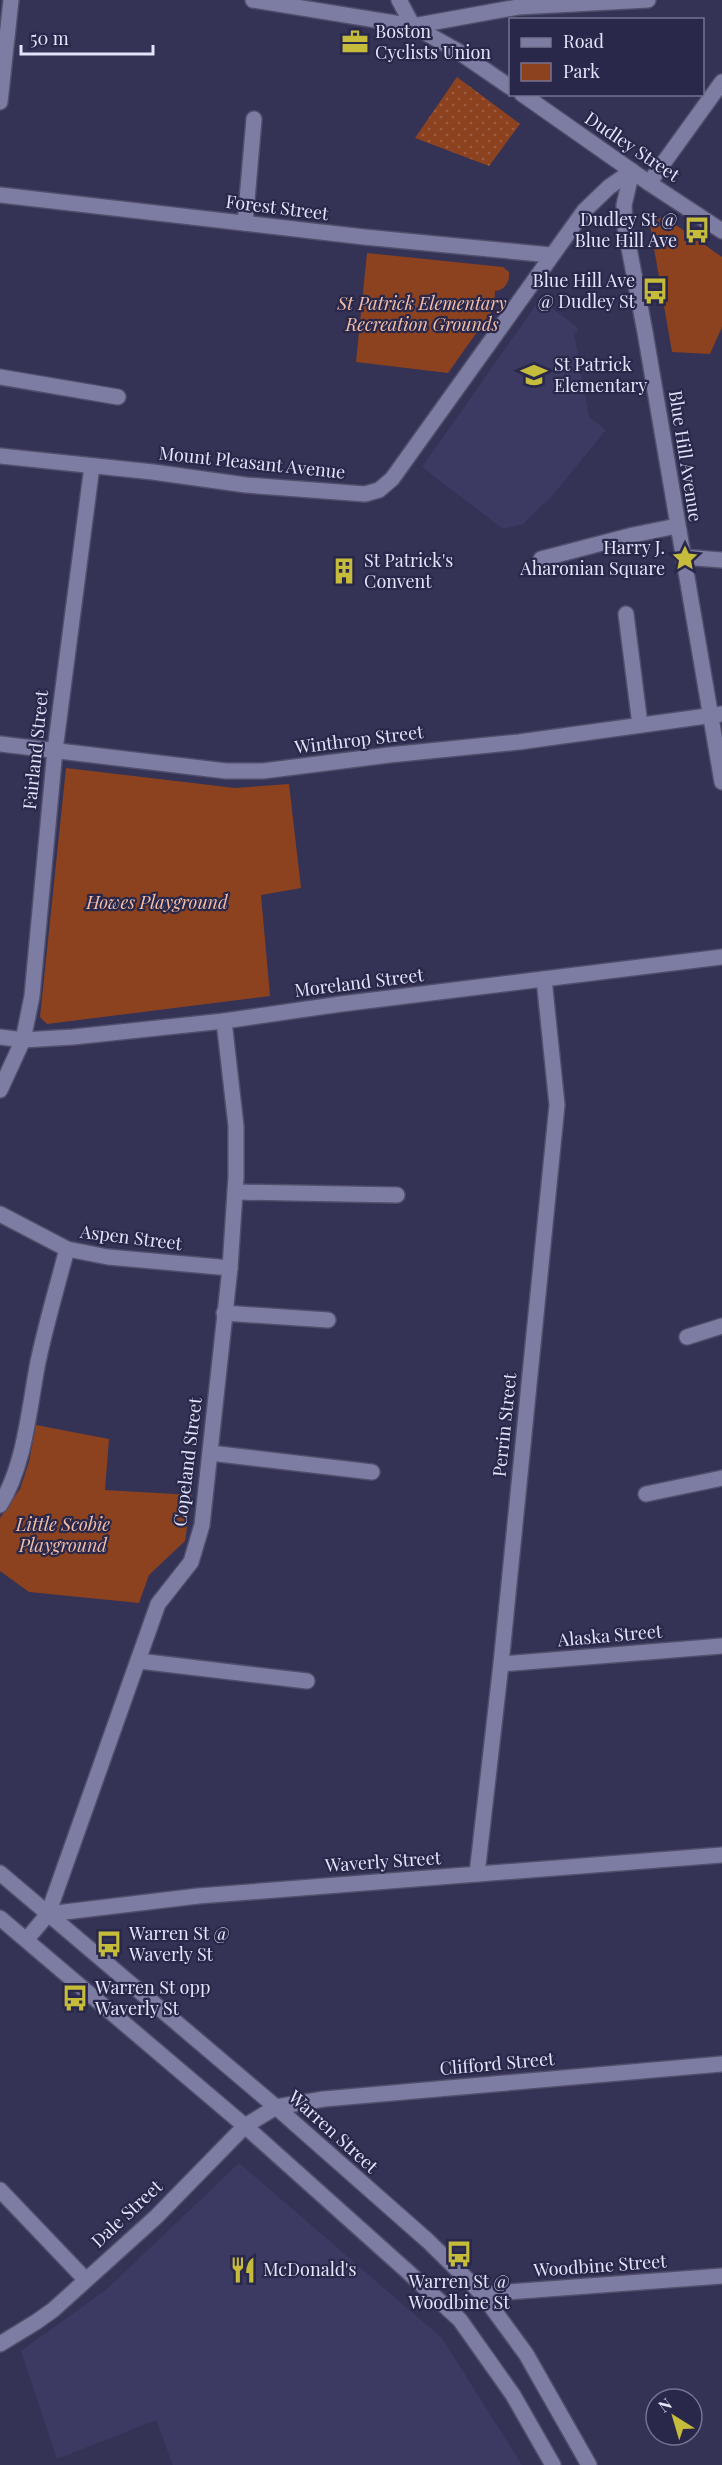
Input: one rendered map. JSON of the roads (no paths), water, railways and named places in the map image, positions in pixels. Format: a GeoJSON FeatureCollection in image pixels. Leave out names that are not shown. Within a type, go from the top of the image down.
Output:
{"type":"FeatureCollection","features":[{"type":"Feature","properties":{"kind":"street"},"geometry":{"type":"LineString","coordinates":[[0,102],[11,0]]}},
{"type":"Feature","properties":{"kind":"street"},"geometry":{"type":"LineString","coordinates":[[253,0],[413,27],[456,50],[509,86]]}},
{"type":"Feature","properties":{"kind":"street"},"geometry":{"type":"LineString","coordinates":[[399,0],[413,27]]}},
{"type":"Feature","properties":{"kind":"street"},"geometry":{"type":"LineString","coordinates":[[413,27],[518,7],[648,0]]}},
{"type":"Feature","properties":{"kind":"street"},"geometry":{"type":"LineString","coordinates":[[648,183],[722,82]]}},
{"type":"Feature","properties":{"kind":"street","name":"Dudley Street"},"geometry":{"type":"LineString","coordinates":[[525,96],[648,183],[722,231]]}},
{"type":"Feature","properties":{"kind":"street"},"geometry":{"type":"LineString","coordinates":[[245,224],[255,119]]}},
{"type":"Feature","properties":{"kind":"street","name":"Mount Pleasant Avenue"},"geometry":{"type":"LineString","coordinates":[[0,456],[92,465],[246,485],[365,494],[379,490],[392,479],[551,255],[595,198],[632,171]]}},
{"type":"Feature","properties":{"kind":"street","name":"Blue Hill Avenue"},"geometry":{"type":"LineString","coordinates":[[632,171],[624,205],[625,228],[677,526],[716,714],[722,782]]}},
{"type":"Feature","properties":{"kind":"street","name":"Forest Street"},"geometry":{"type":"LineString","coordinates":[[0,195],[245,224],[551,255]]}},
{"type":"Feature","properties":{"kind":"street"},"geometry":{"type":"LineString","coordinates":[[0,377],[118,397]]}},
{"type":"Feature","properties":{"kind":"street","name":"Fairland Street"},"geometry":{"type":"LineString","coordinates":[[0,1090],[22,1040],[32,996],[55,750],[92,465]]}},
{"type":"Feature","properties":{"kind":"street"},"geometry":{"type":"LineString","coordinates":[[541,559],[644,532],[677,526]]}},
{"type":"Feature","properties":{"kind":"street"},"geometry":{"type":"LineString","coordinates":[[683,557],[722,560]]}},
{"type":"Feature","properties":{"kind":"street"},"geometry":{"type":"LineString","coordinates":[[626,614],[640,725]]}},
{"type":"Feature","properties":{"kind":"street","name":"Winthrop Street"},"geometry":{"type":"LineString","coordinates":[[0,744],[226,771],[263,771],[519,742],[716,714]]}},
{"type":"Feature","properties":{"kind":"street","name":"Moreland Street"},"geometry":{"type":"LineString","coordinates":[[0,1037],[22,1040],[73,1037],[224,1021],[722,957]]}},
{"type":"Feature","properties":{"kind":"street","name":"Perrin Street"},"geometry":{"type":"LineString","coordinates":[[477,1874],[501,1664],[557,1105],[544,979]]}},
{"type":"Feature","properties":{"kind":"street","name":"Copeland Street"},"geometry":{"type":"LineString","coordinates":[[48,1914],[158,1604],[191,1562],[202,1524],[230,1268],[235,1192],[236,1126],[224,1021]]}},
{"type":"Feature","properties":{"kind":"street"},"geometry":{"type":"LineString","coordinates":[[235,1192],[397,1195]]}},
{"type":"Feature","properties":{"kind":"street","name":"Aspen Street"},"geometry":{"type":"LineString","coordinates":[[0,1214],[67,1249],[108,1257],[230,1268]]}},
{"type":"Feature","properties":{"kind":"street"},"geometry":{"type":"LineString","coordinates":[[0,1505],[9,1490],[17,1468],[43,1337],[67,1249]]}},
{"type":"Feature","properties":{"kind":"street"},"geometry":{"type":"LineString","coordinates":[[224,1313],[328,1320]]}},
{"type":"Feature","properties":{"kind":"street"},"geometry":{"type":"LineString","coordinates":[[687,1336],[722,1326]]}},
{"type":"Feature","properties":{"kind":"street"},"geometry":{"type":"LineString","coordinates":[[210,1453],[342,1466],[372,1472]]}},
{"type":"Feature","properties":{"kind":"street"},"geometry":{"type":"LineString","coordinates":[[646,1494],[722,1478]]}},
{"type":"Feature","properties":{"kind":"street","name":"Alaska Street"},"geometry":{"type":"LineString","coordinates":[[501,1664],[722,1646]]}},
{"type":"Feature","properties":{"kind":"street"},"geometry":{"type":"LineString","coordinates":[[139,1661],[307,1681]]}},
{"type":"Feature","properties":{"kind":"street","name":"Waverly Street"},"geometry":{"type":"LineString","coordinates":[[48,1914],[198,1896],[722,1854]]}},
{"type":"Feature","properties":{"kind":"street","name":"Warren Street"},"geometry":{"type":"LineString","coordinates":[[0,1873],[276,2107],[428,2241],[482,2294],[526,2354],[589,2465]]}},
{"type":"Feature","properties":{"kind":"street"},"geometry":{"type":"LineString","coordinates":[[27,1939],[48,1914]]}},
{"type":"Feature","properties":{"kind":"street"},"geometry":{"type":"LineString","coordinates":[[0,1918],[245,2126],[460,2320],[513,2395],[553,2465]]}},
{"type":"Feature","properties":{"kind":"street","name":"Clifford Street"},"geometry":{"type":"LineString","coordinates":[[276,2107],[324,2099],[722,2064]]}},
{"type":"Feature","properties":{"kind":"street","name":"Dale Street"},"geometry":{"type":"LineString","coordinates":[[0,2344],[36,2322],[156,2217],[245,2126],[276,2107]]}},
{"type":"Feature","properties":{"kind":"street"},"geometry":{"type":"LineString","coordinates":[[0,2190],[85,2279]]}},
{"type":"Feature","properties":{"kind":"street","name":"Woodbine Street"},"geometry":{"type":"LineString","coordinates":[[482,2294],[722,2276]]}},
{"type":"Feature","properties":{"kind":"place","name":"Boston Cyclists Union"},"geometry":{"type":"Point","coordinates":[355,42]}},
{"type":"Feature","properties":{"kind":"place","name":"Dudley St @ Blue Hill Ave"},"geometry":{"type":"Point","coordinates":[697,230]}},
{"type":"Feature","properties":{"kind":"place","name":"Blue Hill Ave @ Dudley St"},"geometry":{"type":"Point","coordinates":[655,291]}},
{"type":"Feature","properties":{"kind":"place","name":"St Patrick Elementary"},"geometry":{"type":"Point","coordinates":[534,375]}},
{"type":"Feature","properties":{"kind":"place","name":"Harry J. Aharonian Square"},"geometry":{"type":"Point","coordinates":[685,558]}},
{"type":"Feature","properties":{"kind":"place","name":"St Patrick's Convent"},"geometry":{"type":"Point","coordinates":[344,571]}},
{"type":"Feature","properties":{"kind":"place","name":"Warren St @ Waverly St"},"geometry":{"type":"Point","coordinates":[109,1944]}},
{"type":"Feature","properties":{"kind":"place","name":"Warren St opp Waverly St"},"geometry":{"type":"Point","coordinates":[75,1998]}},
{"type":"Feature","properties":{"kind":"place","name":"Warren St @ Woodbine St"},"geometry":{"type":"Point","coordinates":[459,2254]}},
{"type":"Feature","properties":{"kind":"place","name":"McDonald's"},"geometry":{"type":"Point","coordinates":[243,2270]}},
{"type":"Feature","properties":{"kind":"park label","name":"St Patrick Elementary Recreation Grounds"},"geometry":{"type":"Point","coordinates":[422,314]}},
{"type":"Feature","properties":{"kind":"park label","name":"Howes Playground"},"geometry":{"type":"Point","coordinates":[157,903]}},
{"type":"Feature","properties":{"kind":"park label","name":"Little Scobie Playground"},"geometry":{"type":"Point","coordinates":[63,1535]}}]}
